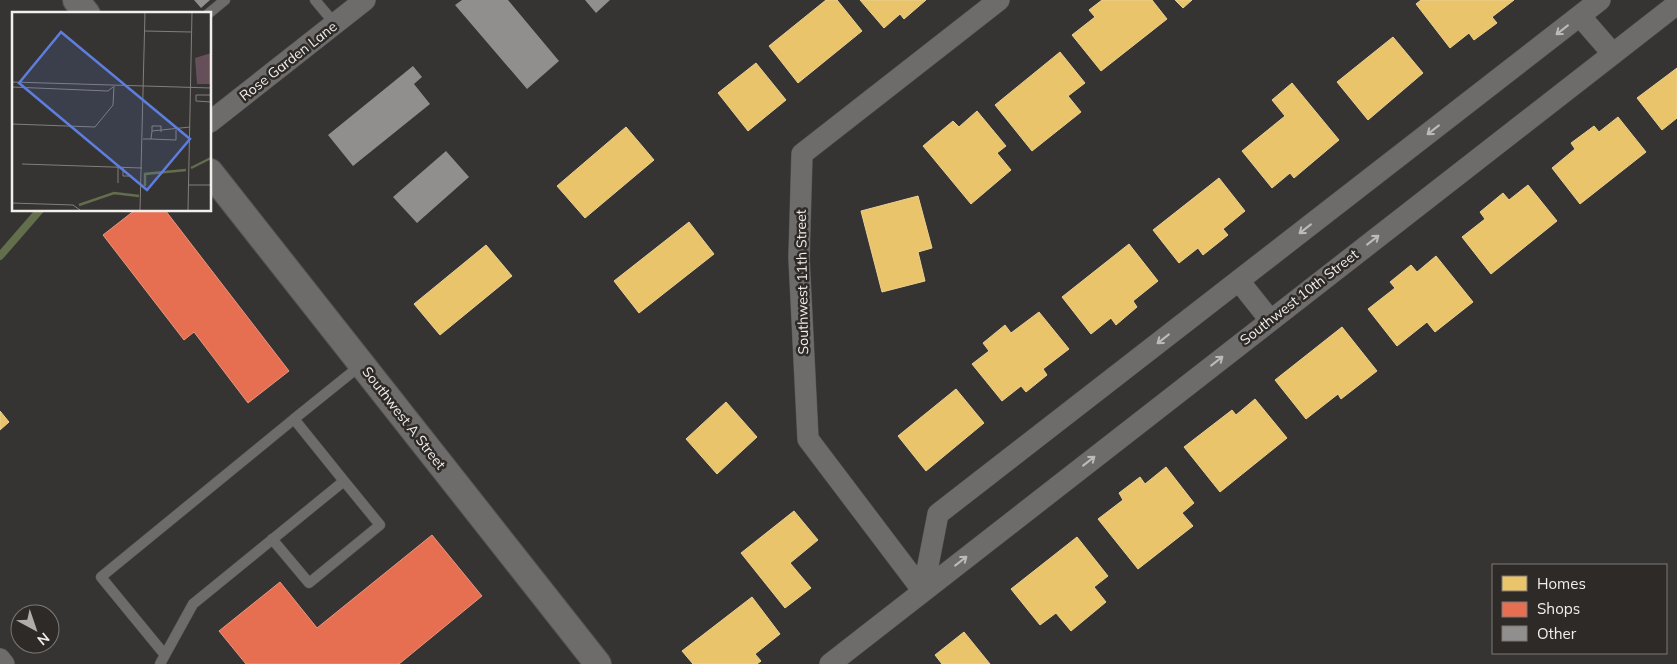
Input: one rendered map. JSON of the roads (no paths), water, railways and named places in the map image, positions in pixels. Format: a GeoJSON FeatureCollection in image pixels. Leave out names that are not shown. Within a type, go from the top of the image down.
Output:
{"type":"FeatureCollection","features":[{"type":"Feature","properties":{"kind":"street"},"geometry":{"type":"LineString","coordinates":[[76,0],[85,12]]}},
{"type":"Feature","properties":{"kind":"street","name":"Rose Garden Lane"},"geometry":{"type":"LineString","coordinates":[[211,121],[365,0]]}},
{"type":"Feature","properties":{"kind":"street","name":"Southwest 11th Street"},"geometry":{"type":"LineString","coordinates":[[922,591],[808,439],[799,258],[802,154],[999,0]]}},
{"type":"Feature","properties":{"kind":"street"},"geometry":{"type":"LineString","coordinates":[[922,591],[938,514],[1600,0]]}},
{"type":"Feature","properties":{"kind":"street","name":"Southwest 10th Street"},"geometry":{"type":"LineString","coordinates":[[830,664],[1677,4]]}},
{"type":"Feature","properties":{"kind":"street"},"geometry":{"type":"LineString","coordinates":[[1580,16],[1613,54]]}},
{"type":"Feature","properties":{"kind":"street","name":"Southwest A Street"},"geometry":{"type":"LineString","coordinates":[[211,173],[598,664]]}},
{"type":"Feature","properties":{"kind":"street"},"geometry":{"type":"LineString","coordinates":[[1239,280],[1270,320]]}},
{"type":"Feature","properties":{"kind":"street"},"geometry":{"type":"LineString","coordinates":[[0,659],[4,664]]}},
{"type":"Feature","properties":{"kind":"lane"},"geometry":{"type":"LineString","coordinates":[[210,12],[225,0]]}},
{"type":"Feature","properties":{"kind":"lane"},"geometry":{"type":"LineString","coordinates":[[315,0],[334,24]]}},
{"type":"Feature","properties":{"kind":"lane"},"geometry":{"type":"LineString","coordinates":[[344,481],[193,604],[162,660],[101,577],[362,364]]}},
{"type":"Feature","properties":{"kind":"lane"},"geometry":{"type":"LineString","coordinates":[[272,539],[308,583],[380,525],[294,420]]}},
{"type":"Feature","properties":{"kind":"waterway"},"geometry":{"type":"LineString","coordinates":[[0,256],[39,211]]}}]}
